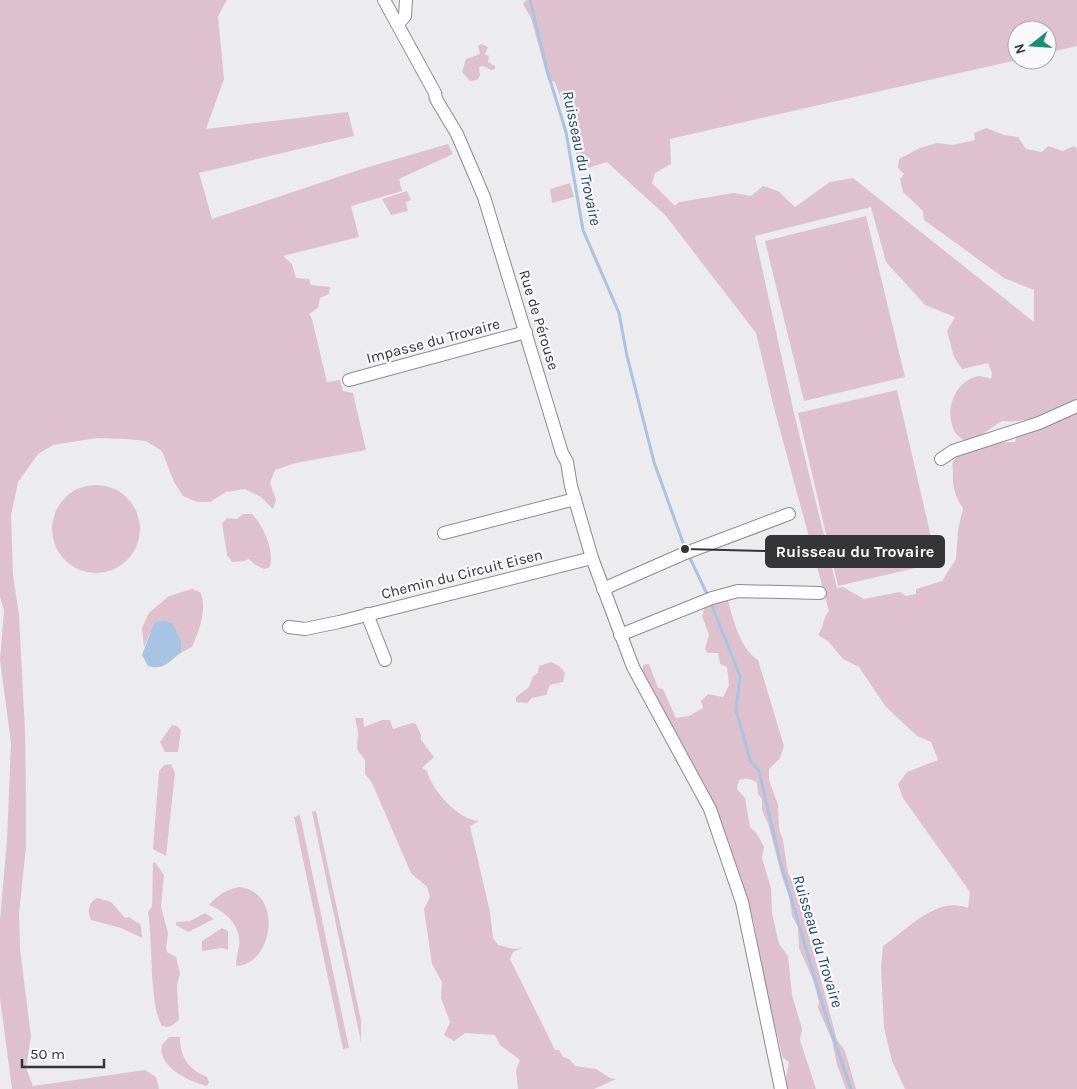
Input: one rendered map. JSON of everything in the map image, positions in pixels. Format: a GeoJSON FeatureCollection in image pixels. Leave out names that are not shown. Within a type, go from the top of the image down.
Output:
{"type":"FeatureCollection","features":[{"type":"Feature","properties":{"kind":"street","name":"Rue de Pérouse"},"geometry":{"type":"LineString","coordinates":[[384,0],[435,93],[436,99],[457,134],[477,179],[562,453],[567,462],[575,499],[592,558],[620,636],[631,663],[710,809],[742,902],[781,1089]]}},
{"type":"Feature","properties":{"kind":"street"},"geometry":{"type":"LineString","coordinates":[[398,24],[405,16],[406,0]]}},
{"type":"Feature","properties":{"kind":"street","name":"Impasse du Trovaire"},"geometry":{"type":"LineString","coordinates":[[350,380],[526,332]]}},
{"type":"Feature","properties":{"kind":"street"},"geometry":{"type":"LineString","coordinates":[[941,459],[953,451],[1039,422],[1077,406]]}},
{"type":"Feature","properties":{"kind":"street"},"geometry":{"type":"LineString","coordinates":[[444,533],[575,499]]}},
{"type":"Feature","properties":{"kind":"street"},"geometry":{"type":"LineString","coordinates":[[603,589],[687,553],[789,514]]}},
{"type":"Feature","properties":{"kind":"street","name":"Chemin du Circuit Eisen"},"geometry":{"type":"LineString","coordinates":[[289,627],[305,629],[339,622],[592,558]]}},
{"type":"Feature","properties":{"kind":"street"},"geometry":{"type":"LineString","coordinates":[[620,636],[709,599],[738,591],[820,593]]}},
{"type":"Feature","properties":{"kind":"street"},"geometry":{"type":"LineString","coordinates":[[367,614],[386,660]]}},
{"type":"Feature","properties":{"kind":"shaded area"},"geometry":{"type":"Polygon","coordinates":[[[0,0],[227,0],[218,16],[224,79],[206,129],[348,112],[354,136],[199,173],[212,219],[362,169],[448,144],[453,154],[399,179],[402,191],[351,206],[359,237],[283,256],[292,264],[296,278],[309,279],[311,285],[330,287],[329,294],[320,298],[318,308],[309,314],[312,319],[327,382],[340,380],[343,391],[353,393],[366,450],[296,463],[275,470],[270,483],[276,500],[273,509],[261,497],[245,489],[226,492],[210,502],[197,502],[183,496],[174,482],[162,451],[146,441],[97,438],[53,445],[38,454],[18,482],[11,515],[13,575],[19,615],[25,731],[26,847],[19,913],[20,949],[31,1036],[26,1068],[33,1086],[145,1070],[156,1077],[159,1089],[12,1089],[0,998],[0,920],[7,840],[11,743],[0,660],[4,610],[0,597],[0,0]]]}},
{"type":"Feature","properties":{"kind":"shaded area"},"geometry":{"type":"Polygon","coordinates":[[[526,0],[1077,0],[1077,46],[1057,51],[1057,20],[1007,20],[1007,62],[670,139],[671,164],[655,173],[652,183],[675,206],[679,202],[734,193],[751,196],[763,186],[778,191],[795,207],[830,182],[853,178],[1034,322],[1034,290],[1004,278],[924,220],[923,211],[903,192],[900,179],[904,174],[898,168],[899,159],[920,148],[937,143],[952,145],[975,140],[974,133],[986,128],[1004,135],[1018,137],[1026,149],[1042,152],[1048,146],[1063,151],[1074,146],[1077,148],[1077,398],[1041,416],[1002,421],[969,443],[960,438],[955,432],[951,422],[951,405],[958,390],[964,383],[979,376],[991,379],[992,373],[988,363],[962,369],[954,357],[947,331],[955,317],[925,305],[886,262],[871,207],[755,236],[793,409],[837,588],[843,587],[864,599],[900,592],[906,596],[916,594],[916,589],[942,581],[956,559],[958,530],[963,508],[956,496],[953,483],[953,462],[957,456],[964,451],[981,445],[1015,442],[1017,434],[1077,412],[1077,1089],[905,1089],[892,1061],[884,1028],[881,967],[883,946],[934,910],[956,905],[968,908],[970,892],[903,798],[898,784],[907,772],[938,760],[931,742],[917,736],[886,707],[859,667],[843,659],[828,641],[818,635],[829,611],[774,408],[756,333],[666,216],[607,162],[579,171],[573,134],[555,82],[548,80],[531,18],[523,4],[526,0]]]}},
{"type":"Feature","properties":{"kind":"shaded area"},"geometry":{"type":"Polygon","coordinates":[[[481,44],[488,47],[485,54],[489,56],[488,62],[495,66],[495,69],[479,67],[480,76],[477,80],[470,81],[462,72],[466,59],[480,54],[478,46],[481,44]]]}},
{"type":"Feature","properties":{"kind":"shaded area"},"geometry":{"type":"Polygon","coordinates":[[[570,183],[574,197],[552,203],[550,189],[570,183]]]}},
{"type":"Feature","properties":{"kind":"shaded area"},"geometry":{"type":"Polygon","coordinates":[[[407,191],[411,200],[406,202],[408,211],[391,215],[382,199],[407,191]]]}},
{"type":"Feature","properties":{"kind":"shaded area"},"geometry":{"type":"Polygon","coordinates":[[[866,216],[905,377],[804,401],[765,241],[866,216]]]}},
{"type":"Feature","properties":{"kind":"shaded area"},"geometry":{"type":"Polygon","coordinates":[[[897,390],[937,563],[838,586],[798,413],[897,390]]]}},
{"type":"Feature","properties":{"kind":"shaded area"},"geometry":{"type":"Polygon","coordinates":[[[96,485],[113,488],[127,498],[137,512],[140,529],[137,546],[127,560],[113,570],[96,573],[79,570],[65,560],[55,546],[52,529],[55,512],[65,498],[79,488],[96,485]]]}},
{"type":"Feature","properties":{"kind":"shaded area"},"geometry":{"type":"Polygon","coordinates":[[[243,514],[252,514],[264,532],[271,553],[270,567],[264,569],[249,559],[232,562],[227,555],[222,523],[227,518],[237,519],[243,514]]]}},
{"type":"Feature","properties":{"kind":"shaded area"},"geometry":{"type":"Polygon","coordinates":[[[192,589],[200,592],[203,612],[200,627],[192,647],[182,652],[181,640],[173,623],[164,620],[154,624],[144,647],[142,628],[149,613],[169,596],[192,589]]]}},
{"type":"Feature","properties":{"kind":"shaded area"},"geometry":{"type":"Polygon","coordinates":[[[727,597],[741,640],[751,655],[758,660],[784,746],[780,758],[769,769],[769,780],[778,805],[779,829],[783,840],[788,873],[804,904],[807,930],[837,1040],[845,1051],[856,1089],[846,1089],[837,1065],[832,1040],[818,1008],[819,1002],[813,980],[799,948],[798,927],[792,916],[789,895],[782,877],[768,823],[762,810],[762,799],[758,794],[757,783],[751,779],[744,779],[739,780],[737,789],[745,798],[750,827],[757,834],[764,847],[762,858],[771,888],[772,913],[779,944],[788,956],[792,995],[802,1029],[800,1040],[816,1089],[788,1089],[786,1079],[789,1062],[783,1058],[763,978],[754,923],[729,843],[707,789],[643,672],[643,665],[649,664],[658,688],[663,689],[676,718],[689,716],[703,708],[701,701],[708,694],[723,697],[729,685],[727,667],[720,664],[718,653],[708,653],[705,649],[709,635],[702,616],[706,604],[727,597]]]}},
{"type":"Feature","properties":{"kind":"shaded area"},"geometry":{"type":"Polygon","coordinates":[[[551,662],[559,666],[565,673],[563,682],[550,685],[546,695],[532,698],[527,703],[516,702],[516,697],[529,687],[533,676],[538,673],[539,666],[551,662]]]}},
{"type":"Feature","properties":{"kind":"shaded area"},"geometry":{"type":"Polygon","coordinates":[[[355,718],[363,718],[364,727],[382,720],[390,720],[393,729],[412,723],[416,724],[421,740],[434,757],[422,768],[427,771],[434,787],[455,810],[471,819],[479,821],[470,826],[490,912],[493,938],[498,945],[514,949],[522,948],[513,952],[510,959],[555,1050],[559,1050],[563,1057],[569,1059],[575,1066],[596,1069],[610,1078],[616,1079],[594,1089],[518,1089],[516,1070],[520,1060],[500,1045],[495,1035],[465,1033],[454,1041],[444,1035],[450,1022],[441,998],[442,982],[432,964],[424,909],[430,897],[427,887],[411,873],[372,783],[365,774],[365,760],[357,749],[358,732],[355,718]]]}},
{"type":"Feature","properties":{"kind":"shaded area"},"geometry":{"type":"Polygon","coordinates":[[[172,725],[177,726],[181,730],[178,752],[165,752],[160,742],[172,725]]]}},
{"type":"Feature","properties":{"kind":"shaded area"},"geometry":{"type":"Polygon","coordinates":[[[171,764],[175,773],[166,856],[153,849],[159,771],[164,765],[171,764]]]}},
{"type":"Feature","properties":{"kind":"shaded area"},"geometry":{"type":"Polygon","coordinates":[[[316,811],[361,1020],[361,1042],[312,812],[316,811]]]}},
{"type":"Feature","properties":{"kind":"shaded area"},"geometry":{"type":"Polygon","coordinates":[[[300,815],[349,1048],[343,1049],[294,817],[300,815]]]}},
{"type":"Feature","properties":{"kind":"shaded area"},"geometry":{"type":"Polygon","coordinates":[[[155,862],[164,875],[161,907],[168,933],[166,948],[167,952],[176,957],[180,973],[177,986],[179,1020],[168,1027],[162,1026],[158,1016],[153,988],[148,912],[152,907],[153,863],[155,862]]]}},
{"type":"Feature","properties":{"kind":"shaded area"},"geometry":{"type":"Polygon","coordinates":[[[240,887],[254,892],[263,902],[268,914],[268,928],[265,942],[258,954],[249,963],[236,966],[239,946],[238,932],[227,916],[209,905],[223,893],[240,887]]]}},
{"type":"Feature","properties":{"kind":"shaded area"},"geometry":{"type":"Polygon","coordinates":[[[97,898],[111,902],[125,918],[129,917],[141,925],[142,938],[121,928],[91,920],[89,907],[97,898]]]}},
{"type":"Feature","properties":{"kind":"shaded area"},"geometry":{"type":"Polygon","coordinates":[[[205,913],[214,919],[188,932],[176,925],[176,922],[190,921],[205,913]]]}},
{"type":"Feature","properties":{"kind":"shaded area"},"geometry":{"type":"Polygon","coordinates":[[[222,928],[228,931],[228,950],[222,948],[202,951],[202,941],[222,928]]]}},
{"type":"Feature","properties":{"kind":"shaded area"},"geometry":{"type":"Polygon","coordinates":[[[169,1037],[180,1037],[180,1044],[186,1062],[200,1074],[207,1077],[209,1082],[207,1086],[184,1077],[170,1067],[162,1053],[162,1045],[169,1037]]]}},
{"type":"Feature","properties":{"kind":"water"},"geometry":{"type":"Polygon","coordinates":[[[164,620],[173,623],[181,640],[182,652],[162,666],[148,666],[142,655],[154,623],[164,620]]]}},
{"type":"Feature","properties":{"kind":"waterway","name":"Ruisseau du Trovaire"},"geometry":{"type":"LineString","coordinates":[[530,0],[547,70],[566,132],[583,230],[619,313],[627,356],[654,462],[686,551]]}},
{"type":"Feature","properties":{"kind":"waterway","name":"Ruisseau du Trovaire"},"geometry":{"type":"LineString","coordinates":[[689,556],[708,596]]}},
{"type":"Feature","properties":{"kind":"waterway","name":"Ruisseau du Trovaire"},"geometry":{"type":"LineString","coordinates":[[710,601],[740,676],[736,710],[750,760],[759,771],[780,861],[827,1019],[851,1089]]}},
{"type":"Feature","properties":{"kind":"place","name":"Ruisseau du Trovaire"},"geometry":{"type":"Point","coordinates":[685,549]}}]}
